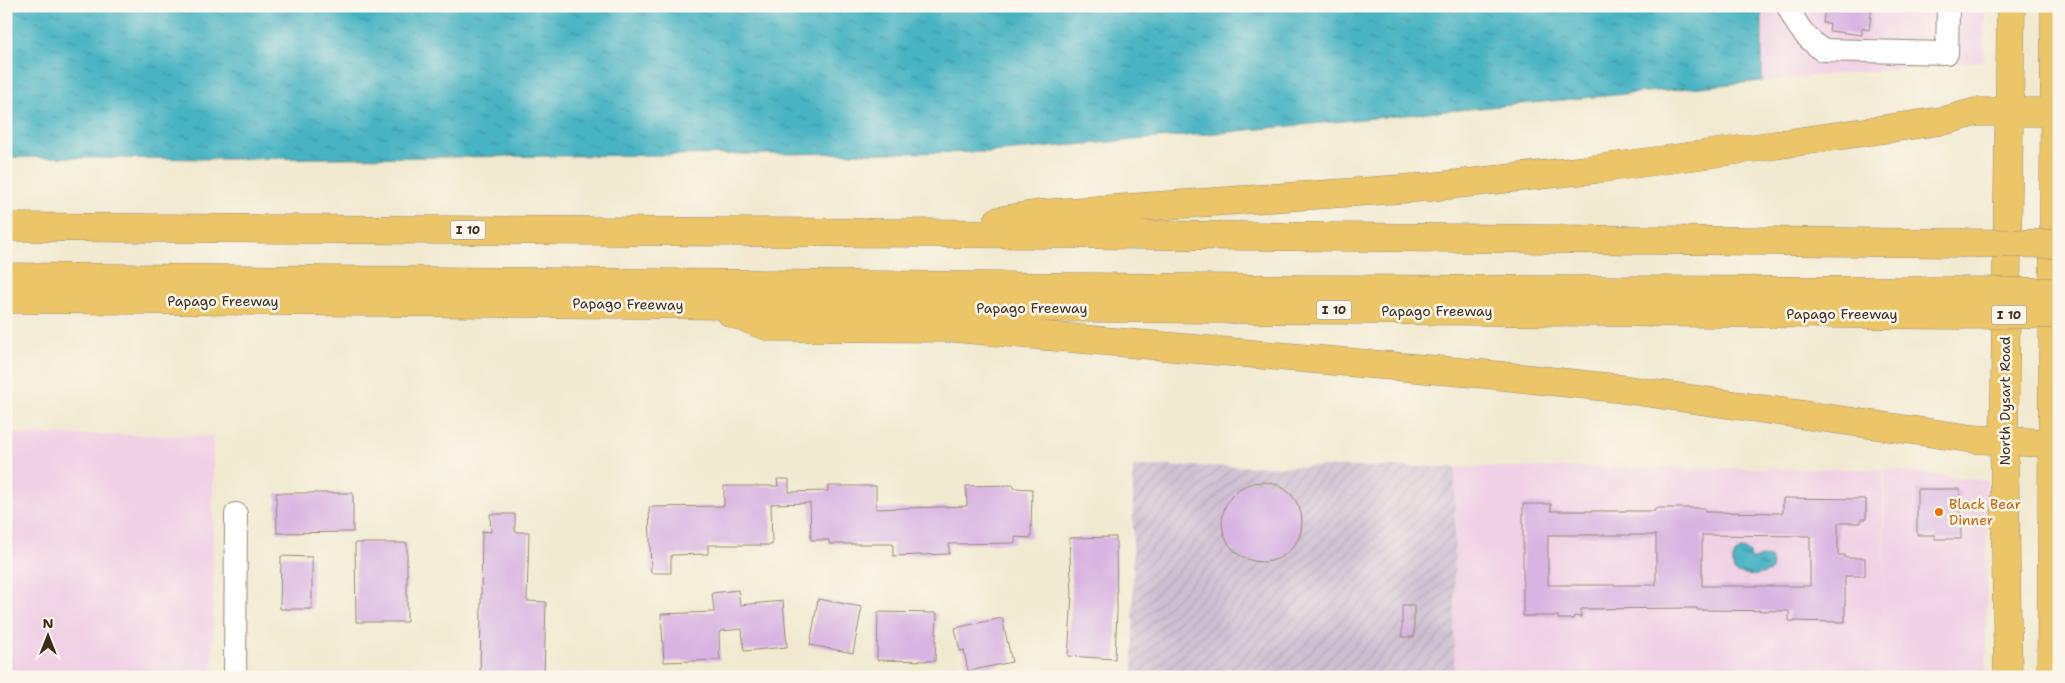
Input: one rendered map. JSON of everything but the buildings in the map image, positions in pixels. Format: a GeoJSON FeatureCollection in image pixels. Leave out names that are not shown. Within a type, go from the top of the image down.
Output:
{"type":"FeatureCollection","features":[{"type":"Feature","properties":{"kind":"main road","name":"North Dysart Road"},"geometry":{"type":"LineString","coordinates":[[2008,677],[2004,442],[2011,6]]}},
{"type":"Feature","properties":{"kind":"main road"},"geometry":{"type":"LineString","coordinates":[[2051,677],[2055,445],[2057,112],[2055,6]]}},
{"type":"Feature","properties":{"kind":"main road"},"geometry":{"type":"LineString","coordinates":[[930,233],[1039,214],[1430,187],[1586,170],[1947,120],[1976,112],[2057,112]]}},
{"type":"Feature","properties":{"kind":"main road","name":"I 10"},"geometry":{"type":"LineString","coordinates":[[6,227],[930,233],[2059,244]]}},
{"type":"Feature","properties":{"kind":"main road"},"geometry":{"type":"LineString","coordinates":[[6,277],[1290,288],[1960,303],[2059,292]]}},
{"type":"Feature","properties":{"kind":"main road","name":"Papago Freeway"},"geometry":{"type":"LineString","coordinates":[[6,300],[419,302],[708,306],[1960,303],[2059,314]]}},
{"type":"Feature","properties":{"kind":"main road"},"geometry":{"type":"LineString","coordinates":[[708,306],[769,327],[954,328],[1484,374],[1615,388],[2004,442],[2055,445]]}},
{"type":"Feature","properties":{"kind":"street"},"geometry":{"type":"LineString","coordinates":[[1788,6],[1796,24],[1806,38],[1822,50],[1947,53],[1948,6]]}},
{"type":"Feature","properties":{"kind":"street"},"geometry":{"type":"LineString","coordinates":[[235,677],[236,514]]}},
{"type":"Feature","properties":{"kind":"shaded area"},"geometry":{"type":"Polygon","coordinates":[[[1762,6],[1984,6],[1984,61],[1762,81],[1762,6]]]}},
{"type":"Feature","properties":{"kind":"shaded area"},"geometry":{"type":"Polygon","coordinates":[[[6,434],[213,436],[213,677],[6,677],[6,434]]]}},
{"type":"Feature","properties":{"kind":"shaded area"},"geometry":{"type":"Polygon","coordinates":[[[1133,466],[1455,467],[1454,677],[1133,677],[1133,466]]]}},
{"type":"Feature","properties":{"kind":"shaded area"},"geometry":{"type":"Polygon","coordinates":[[[1455,467],[1883,469],[1884,631],[1885,469],[1987,481],[1986,677],[1808,677],[1807,671],[1807,677],[1454,677],[1455,467]]]}},
{"type":"Feature","properties":{"kind":"water"},"geometry":{"type":"Polygon","coordinates":[[[6,6],[1762,6],[1762,81],[1206,134],[990,152],[223,159],[6,157],[6,6]]]}},
{"type":"Feature","properties":{"kind":"water"},"geometry":{"type":"Polygon","coordinates":[[[1745,549],[1750,553],[1751,559],[1754,560],[1760,557],[1770,558],[1773,564],[1772,570],[1763,574],[1753,575],[1743,575],[1734,571],[1735,554],[1745,549]]]}},
{"type":"Feature","properties":{"kind":"place","name":"Black Bear Dinner"},"geometry":{"type":"Point","coordinates":[1939,512]}}]}
